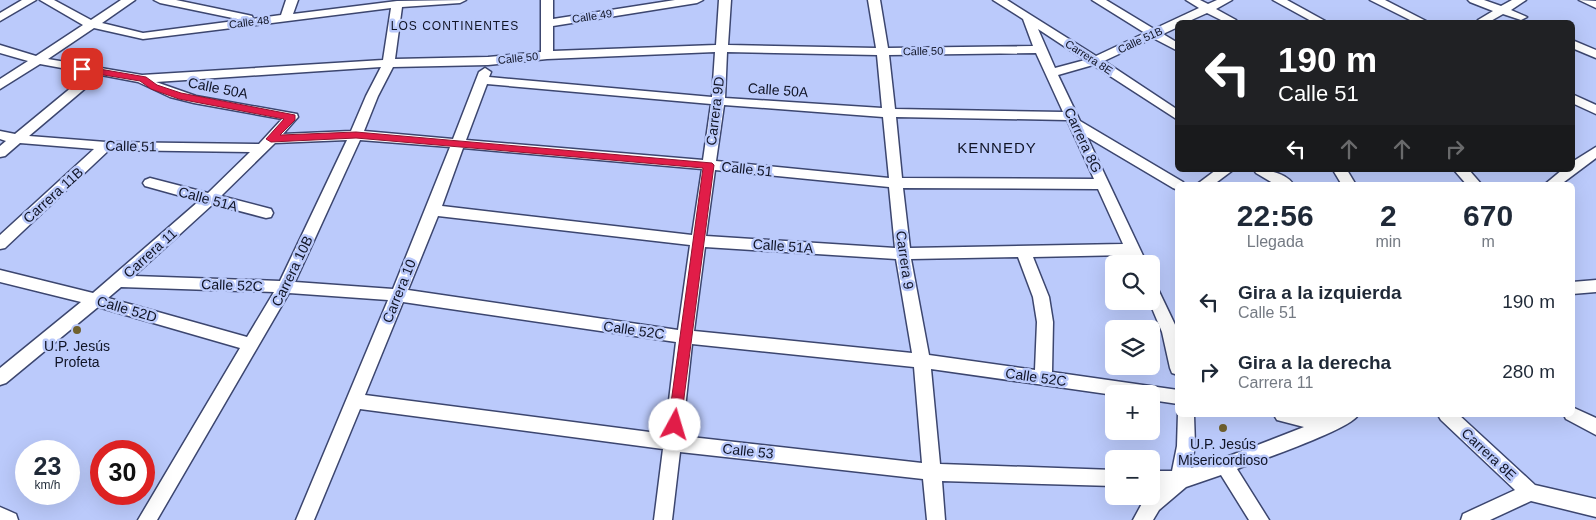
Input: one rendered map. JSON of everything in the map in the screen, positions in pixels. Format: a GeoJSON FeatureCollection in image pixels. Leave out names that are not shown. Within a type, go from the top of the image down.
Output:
{"type":"FeatureCollection","features":[{"type":"Feature","properties":{"kind":"street"},"geometry":{"type":"LineString","coordinates":[[0,18],[30,0]]}},
{"type":"Feature","properties":{"kind":"street","name":"Calle 48"},"geometry":{"type":"LineString","coordinates":[[46,0],[90,24],[143,36],[286,18],[356,5],[460,0]]}},
{"type":"Feature","properties":{"kind":"street"},"geometry":{"type":"LineString","coordinates":[[0,84],[129,0]]}},
{"type":"Feature","properties":{"kind":"street"},"geometry":{"type":"LineString","coordinates":[[160,0],[260,21]]}},
{"type":"Feature","properties":{"kind":"street"},"geometry":{"type":"LineString","coordinates":[[286,18],[292,0]]}},
{"type":"Feature","properties":{"kind":"street"},"geometry":{"type":"LineString","coordinates":[[547,0],[547,55]]}},
{"type":"Feature","properties":{"kind":"street","name":"Calle 49"},"geometry":{"type":"LineString","coordinates":[[547,23],[697,0]]}},
{"type":"Feature","properties":{"kind":"street","name":"Carrera 9D"},"geometry":{"type":"LineString","coordinates":[[663,520],[685,337],[700,241],[708,165],[718,101],[725,0]]}},
{"type":"Feature","properties":{"kind":"street","name":"Carrera 9"},"geometry":{"type":"LineString","coordinates":[[874,0],[883,52],[890,113],[903,254],[922,360],[936,520]]}},
{"type":"Feature","properties":{"kind":"street","name":"Carrera 8E"},"geometry":{"type":"LineString","coordinates":[[999,0],[1175,114]]}},
{"type":"Feature","properties":{"kind":"street"},"geometry":{"type":"LineString","coordinates":[[1098,0],[1175,46]]}},
{"type":"Feature","properties":{"kind":"street"},"geometry":{"type":"LineString","coordinates":[[1192,0],[1228,20]]}},
{"type":"Feature","properties":{"kind":"street","name":"Calle 51B"},"geometry":{"type":"LineString","coordinates":[[1183,20],[1226,0]]}},
{"type":"Feature","properties":{"kind":"street"},"geometry":{"type":"LineString","coordinates":[[1279,0],[1317,20]]}},
{"type":"Feature","properties":{"kind":"street"},"geometry":{"type":"LineString","coordinates":[[1376,0],[1418,20]]}},
{"type":"Feature","properties":{"kind":"street"},"geometry":{"type":"LineString","coordinates":[[1474,0],[1526,20]]}},
{"type":"Feature","properties":{"kind":"street"},"geometry":{"type":"LineString","coordinates":[[1490,0],[1504,10]]}},
{"type":"Feature","properties":{"kind":"street"},"geometry":{"type":"LineString","coordinates":[[1486,20],[1520,0]]}},
{"type":"Feature","properties":{"kind":"street"},"geometry":{"type":"LineString","coordinates":[[1585,0],[1596,5]]}},
{"type":"Feature","properties":{"kind":"street","name":"Carrera 10B"},"geometry":{"type":"LineString","coordinates":[[147,520],[285,287],[356,135],[372,96],[389,63],[397,4]]}},
{"type":"Feature","properties":{"kind":"street","name":"Carrera 8G"},"geometry":{"type":"LineString","coordinates":[[1028,17],[1040,49],[1136,255]]}},
{"type":"Feature","properties":{"kind":"street","name":"Calle 51B"},"geometry":{"type":"LineString","coordinates":[[1052,73],[1095,61],[1175,24]]}},
{"type":"Feature","properties":{"kind":"street"},"geometry":{"type":"LineString","coordinates":[[1575,44],[1596,54]]}},
{"type":"Feature","properties":{"kind":"street","name":"Calle 50"},"geometry":{"type":"LineString","coordinates":[[0,49],[36,60],[142,79],[389,63],[488,61],[547,55],[722,48],[883,52],[1040,49]]}},
{"type":"Feature","properties":{"kind":"street","name":"Carrera 10"},"geometry":{"type":"LineString","coordinates":[[305,520],[433,210],[457,143],[483,80],[488,61]]}},
{"type":"Feature","properties":{"kind":"street"},"geometry":{"type":"LineString","coordinates":[[0,153],[98,72]]}},
{"type":"Feature","properties":{"kind":"street","name":"Calle 50A"},"geometry":{"type":"LineString","coordinates":[[142,79],[154,87],[179,96],[292,117]]}},
{"type":"Feature","properties":{"kind":"street","name":"Calle 50A"},"geometry":{"type":"LineString","coordinates":[[483,80],[718,101],[890,113],[1074,120]]}},
{"type":"Feature","properties":{"kind":"street"},"geometry":{"type":"LineString","coordinates":[[1575,100],[1596,110]]}},
{"type":"Feature","properties":{"kind":"street","name":"Carrera 11"},"geometry":{"type":"LineString","coordinates":[[0,378],[120,281],[209,200],[292,117]]}},
{"type":"Feature","properties":{"kind":"street"},"geometry":{"type":"LineString","coordinates":[[1074,120],[1175,183]]}},
{"type":"Feature","properties":{"kind":"street","name":"Calle 51"},"geometry":{"type":"LineString","coordinates":[[0,135],[18,139],[106,146],[267,144],[356,135],[896,183],[1104,184]]}},
{"type":"Feature","properties":{"kind":"street","name":"Carrera 11B"},"geometry":{"type":"LineString","coordinates":[[0,244],[106,146]]}},
{"type":"Feature","properties":{"kind":"street"},"geometry":{"type":"LineString","coordinates":[[1575,164],[1596,151]]}},
{"type":"Feature","properties":{"kind":"street"},"geometry":{"type":"LineString","coordinates":[[1575,164],[1596,168]]}},
{"type":"Feature","properties":{"kind":"street"},"geometry":{"type":"LineString","coordinates":[[1208,182],[1223,172]]}},
{"type":"Feature","properties":{"kind":"street"},"geometry":{"type":"LineString","coordinates":[[1264,172],[1282,182]]}},
{"type":"Feature","properties":{"kind":"street"},"geometry":{"type":"LineString","coordinates":[[1463,172],[1472,182]]}},
{"type":"Feature","properties":{"kind":"street"},"geometry":{"type":"LineString","coordinates":[[1554,182],[1565,172]]}},
{"type":"Feature","properties":{"kind":"street","name":"Calle 51A"},"geometry":{"type":"LineString","coordinates":[[150,183],[209,200],[266,213]]}},
{"type":"Feature","properties":{"kind":"street","name":"Calle 51A"},"geometry":{"type":"LineString","coordinates":[[433,210],[700,241],[903,254],[1134,249]]}},
{"type":"Feature","properties":{"kind":"street"},"geometry":{"type":"LineString","coordinates":[[1024,251],[1041,297],[1045,322],[1044,378]]}},
{"type":"Feature","properties":{"kind":"street","name":"Calle 52D"},"geometry":{"type":"LineString","coordinates":[[0,276],[96,300],[252,345]]}},
{"type":"Feature","properties":{"kind":"street","name":"Calle 52C"},"geometry":{"type":"LineString","coordinates":[[120,281],[285,287],[398,295],[685,337],[922,360],[1175,397]]}},
{"type":"Feature","properties":{"kind":"street"},"geometry":{"type":"LineString","coordinates":[[1575,288],[1596,286]]}},
{"type":"Feature","properties":{"kind":"street"},"geometry":{"type":"LineString","coordinates":[[1160,303],[1174,326]]}},
{"type":"Feature","properties":{"kind":"street","name":"Calle 53"},"geometry":{"type":"LineString","coordinates":[[355,402],[673,443],[931,472],[1105,478]]}},
{"type":"Feature","properties":{"kind":"street"},"geometry":{"type":"LineString","coordinates":[[1575,416],[1596,427]]}},
{"type":"Feature","properties":{"kind":"street"},"geometry":{"type":"LineString","coordinates":[[1142,520],[1152,504],[1180,480],[1186,446],[1185,417]]}},
{"type":"Feature","properties":{"kind":"street"},"geometry":{"type":"LineString","coordinates":[[1292,417],[1329,425]]}},
{"type":"Feature","properties":{"kind":"street"},"geometry":{"type":"LineString","coordinates":[[1160,479],[1180,480],[1225,466],[1345,417]]}},
{"type":"Feature","properties":{"kind":"street","name":"Carrera 8E"},"geometry":{"type":"LineString","coordinates":[[1449,417],[1530,492]]}},
{"type":"Feature","properties":{"kind":"street"},"geometry":{"type":"LineString","coordinates":[[1225,466],[1260,520]]}},
{"type":"Feature","properties":{"kind":"street"},"geometry":{"type":"LineString","coordinates":[[1470,520],[1530,492],[1596,508]]}},
{"type":"Feature","properties":{"kind":"street"},"geometry":{"type":"LineString","coordinates":[[0,516],[9,520]]}},
{"type":"Feature","properties":{"kind":"place","name":"U.P. Jesús Profeta"},"geometry":{"type":"Point","coordinates":[77,330]}},
{"type":"Feature","properties":{"kind":"place","name":"U.P. Jesús Misericordioso"},"geometry":{"type":"Point","coordinates":[1223,428]}},
{"type":"Feature","properties":{"kind":"district","name":"LOS CONTINENTES"},"geometry":{"type":"Point","coordinates":[455,26]}},
{"type":"Feature","properties":{"kind":"district","name":"KENNEDY"},"geometry":{"type":"Point","coordinates":[997,147]}},
{"type":"Feature","properties":{"kind":"route"},"geometry":{"type":"LineString","coordinates":[[82,69],[142,79],[154,87],[179,96],[292,117],[271,139],[356,135],[708,165],[700,241],[685,337],[675,425]]}}]}
